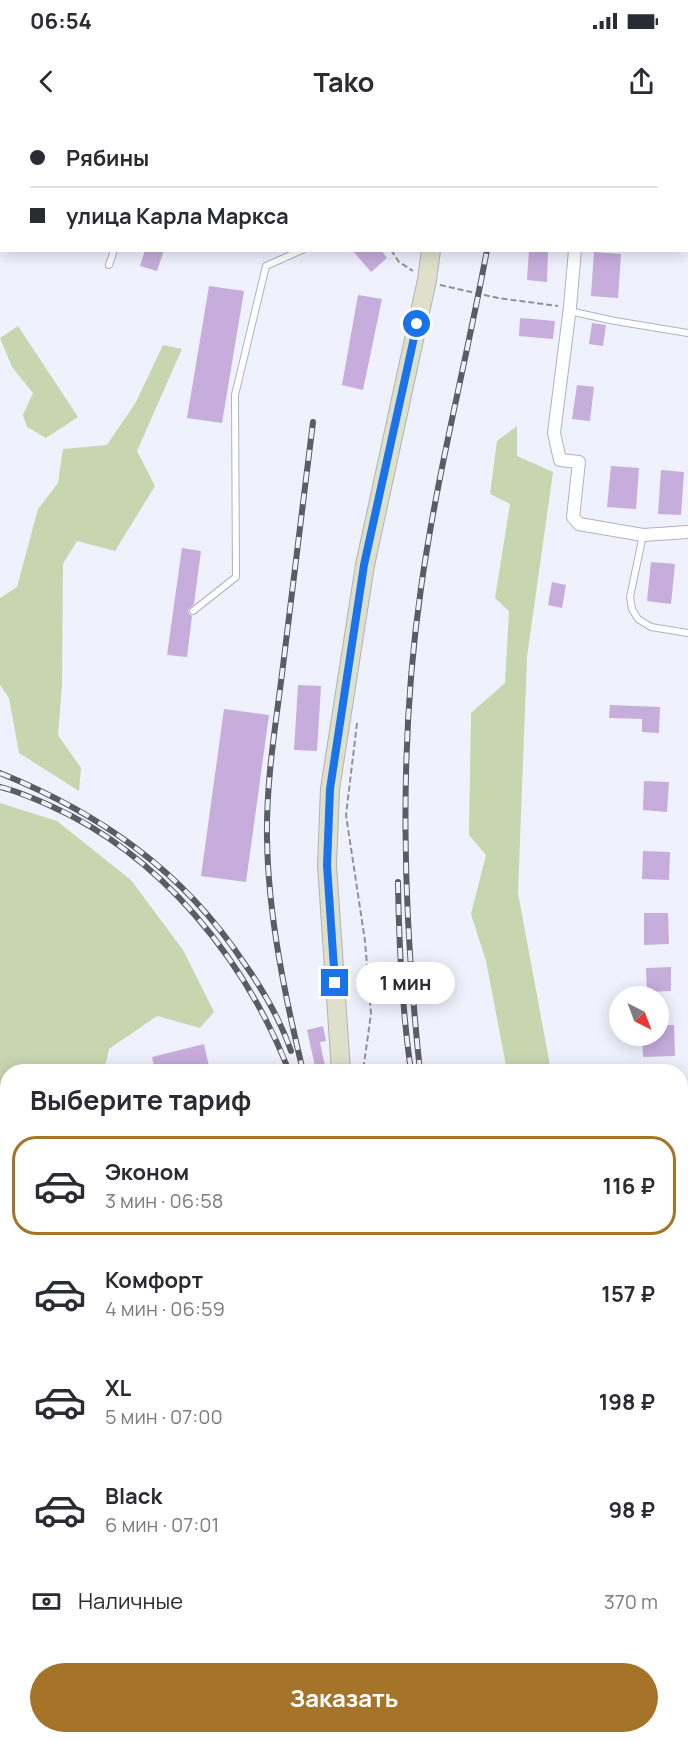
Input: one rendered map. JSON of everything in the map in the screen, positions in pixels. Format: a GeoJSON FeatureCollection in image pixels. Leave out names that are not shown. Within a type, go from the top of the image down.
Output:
{"type":"FeatureCollection","features":[{"type":"Feature","properties":{"kind":"main road"},"geometry":{"type":"LineString","coordinates":[[341,1064],[327,865],[330,789],[364,565],[427,280],[431,252]]}},
{"type":"Feature","properties":{"kind":"street"},"geometry":{"type":"LineString","coordinates":[[575,252],[554,433],[560,460],[579,462],[573,517],[579,524],[644,535],[688,532]]}},
{"type":"Feature","properties":{"kind":"lane"},"geometry":{"type":"LineString","coordinates":[[109,265],[113,252]]}},
{"type":"Feature","properties":{"kind":"lane"},"geometry":{"type":"LineString","coordinates":[[193,611],[236,577],[235,394],[266,266],[298,252]]}},
{"type":"Feature","properties":{"kind":"lane"},"geometry":{"type":"LineString","coordinates":[[570,309],[615,321],[688,333]]}},
{"type":"Feature","properties":{"kind":"lane"},"geometry":{"type":"LineString","coordinates":[[644,535],[630,597],[632,609],[638,619],[651,627],[688,633]]}},
{"type":"Feature","properties":{"kind":"path"},"geometry":{"type":"LineString","coordinates":[[439,285],[513,301],[570,309]]}},
{"type":"Feature","properties":{"kind":"path"},"geometry":{"type":"LineString","coordinates":[[357,723],[346,815],[365,941],[371,1014],[364,1064]]}},
{"type":"Feature","properties":{"kind":"green space"},"geometry":{"type":"Polygon","coordinates":[[[18,326],[78,417],[46,438],[27,427],[23,415],[33,393],[12,367],[0,338],[18,326]]]}},
{"type":"Feature","properties":{"kind":"green space"},"geometry":{"type":"Polygon","coordinates":[[[163,345],[182,349],[137,451],[155,486],[115,551],[77,541],[63,564],[62,686],[58,735],[81,768],[79,791],[19,753],[9,698],[0,685],[0,598],[17,587],[38,509],[58,483],[63,449],[107,445],[136,402],[163,345]]]}},
{"type":"Feature","properties":{"kind":"green space"},"geometry":{"type":"Polygon","coordinates":[[[517,426],[517,456],[553,472],[527,657],[518,893],[550,1064],[506,1064],[486,961],[471,914],[486,855],[469,835],[471,713],[505,683],[509,611],[495,598],[510,504],[490,494],[497,441],[517,426]]]}},
{"type":"Feature","properties":{"kind":"green space"},"geometry":{"type":"Polygon","coordinates":[[[0,803],[57,821],[131,880],[183,950],[214,1012],[200,1028],[157,1016],[109,1049],[106,1064],[0,1064],[0,803]]]}},
{"type":"Feature","properties":{"kind":"building"},"geometry":{"type":"Polygon","coordinates":[[[144,252],[163,252],[157,271],[140,266],[144,252]]]}},
{"type":"Feature","properties":{"kind":"building"},"geometry":{"type":"Polygon","coordinates":[[[354,252],[382,252],[387,258],[371,272],[354,252]]]}},
{"type":"Feature","properties":{"kind":"building"},"geometry":{"type":"Polygon","coordinates":[[[529,252],[548,252],[547,282],[527,280],[529,252]]]}},
{"type":"Feature","properties":{"kind":"building"},"geometry":{"type":"Polygon","coordinates":[[[594,252],[621,254],[618,298],[591,296],[594,252]]]}},
{"type":"Feature","properties":{"kind":"building"},"geometry":{"type":"Polygon","coordinates":[[[209,286],[244,291],[222,423],[187,418],[209,286]]]}},
{"type":"Feature","properties":{"kind":"building"},"geometry":{"type":"Polygon","coordinates":[[[358,295],[382,299],[363,390],[342,385],[358,295]]]}},
{"type":"Feature","properties":{"kind":"building"},"geometry":{"type":"Polygon","coordinates":[[[520,318],[555,321],[553,339],[519,336],[520,318]]]}},
{"type":"Feature","properties":{"kind":"building"},"geometry":{"type":"Polygon","coordinates":[[[592,323],[606,325],[603,346],[589,344],[592,323]]]}},
{"type":"Feature","properties":{"kind":"building"},"geometry":{"type":"Polygon","coordinates":[[[577,385],[594,387],[590,421],[572,419],[577,385]]]}},
{"type":"Feature","properties":{"kind":"building"},"geometry":{"type":"Polygon","coordinates":[[[611,466],[639,468],[636,509],[607,507],[611,466]]]}},
{"type":"Feature","properties":{"kind":"building"},"geometry":{"type":"Polygon","coordinates":[[[661,470],[684,472],[681,515],[658,514],[661,470]]]}},
{"type":"Feature","properties":{"kind":"building"},"geometry":{"type":"Polygon","coordinates":[[[182,548],[201,551],[194,604],[188,610],[192,616],[187,657],[167,655],[182,548]]]}},
{"type":"Feature","properties":{"kind":"building"},"geometry":{"type":"Polygon","coordinates":[[[651,562],[675,564],[671,604],[647,601],[651,562]]]}},
{"type":"Feature","properties":{"kind":"building"},"geometry":{"type":"Polygon","coordinates":[[[552,582],[566,585],[562,608],[548,605],[552,582]]]}},
{"type":"Feature","properties":{"kind":"building"},"geometry":{"type":"Polygon","coordinates":[[[298,685],[321,686],[317,751],[294,750],[298,685]]]}},
{"type":"Feature","properties":{"kind":"building"},"geometry":{"type":"Polygon","coordinates":[[[610,705],[660,707],[659,733],[642,732],[642,719],[609,718],[610,705]]]}},
{"type":"Feature","properties":{"kind":"building"},"geometry":{"type":"Polygon","coordinates":[[[224,709],[269,715],[246,882],[201,876],[224,709]]]}},
{"type":"Feature","properties":{"kind":"building"},"geometry":{"type":"Polygon","coordinates":[[[644,781],[669,782],[667,812],[643,810],[644,781]]]}},
{"type":"Feature","properties":{"kind":"building"},"geometry":{"type":"Polygon","coordinates":[[[643,851],[670,852],[669,880],[642,879],[643,851]]]}},
{"type":"Feature","properties":{"kind":"building"},"geometry":{"type":"Polygon","coordinates":[[[644,913],[668,913],[669,944],[644,945],[644,913]]]}},
{"type":"Feature","properties":{"kind":"building"},"geometry":{"type":"Polygon","coordinates":[[[671,967],[671,991],[669,991],[669,986],[647,986],[646,968],[671,967]]]}},
{"type":"Feature","properties":{"kind":"building"},"geometry":{"type":"Polygon","coordinates":[[[669,1025],[674,1025],[675,1056],[643,1057],[642,1046],[669,1046],[669,1025]]]}},
{"type":"Feature","properties":{"kind":"building"},"geometry":{"type":"Polygon","coordinates":[[[323,1026],[326,1041],[320,1042],[325,1064],[314,1064],[307,1030],[323,1026]]]}},
{"type":"Feature","properties":{"kind":"building"},"geometry":{"type":"Polygon","coordinates":[[[204,1044],[208,1064],[154,1064],[152,1057],[204,1044]]]}},
{"type":"Feature","properties":{"kind":"railway"},"geometry":{"type":"LineString","coordinates":[[419,1064],[407,890],[406,769],[409,708],[421,588],[435,503],[487,252]]}},
{"type":"Feature","properties":{"kind":"railway"},"geometry":{"type":"LineString","coordinates":[[301,1064],[274,926],[268,867],[267,816],[272,752],[313,422]]}},
{"type":"Feature","properties":{"kind":"railway"},"geometry":{"type":"LineString","coordinates":[[0,773],[37,789],[106,827],[167,873],[220,930],[244,963],[270,1005],[291,1051]]}},
{"type":"Feature","properties":{"kind":"railway"},"geometry":{"type":"LineString","coordinates":[[0,787],[51,806],[91,827],[129,853],[163,882],[195,915],[224,951],[249,989],[286,1064]]}},
{"type":"Feature","properties":{"kind":"railway"},"geometry":{"type":"LineString","coordinates":[[398,882],[401,977],[410,1064]]}},
{"type":"Feature","properties":{"kind":"route"},"geometry":{"type":"LineString","coordinates":[[335,983],[327,865],[330,789],[364,565],[417,324]]}}]}
